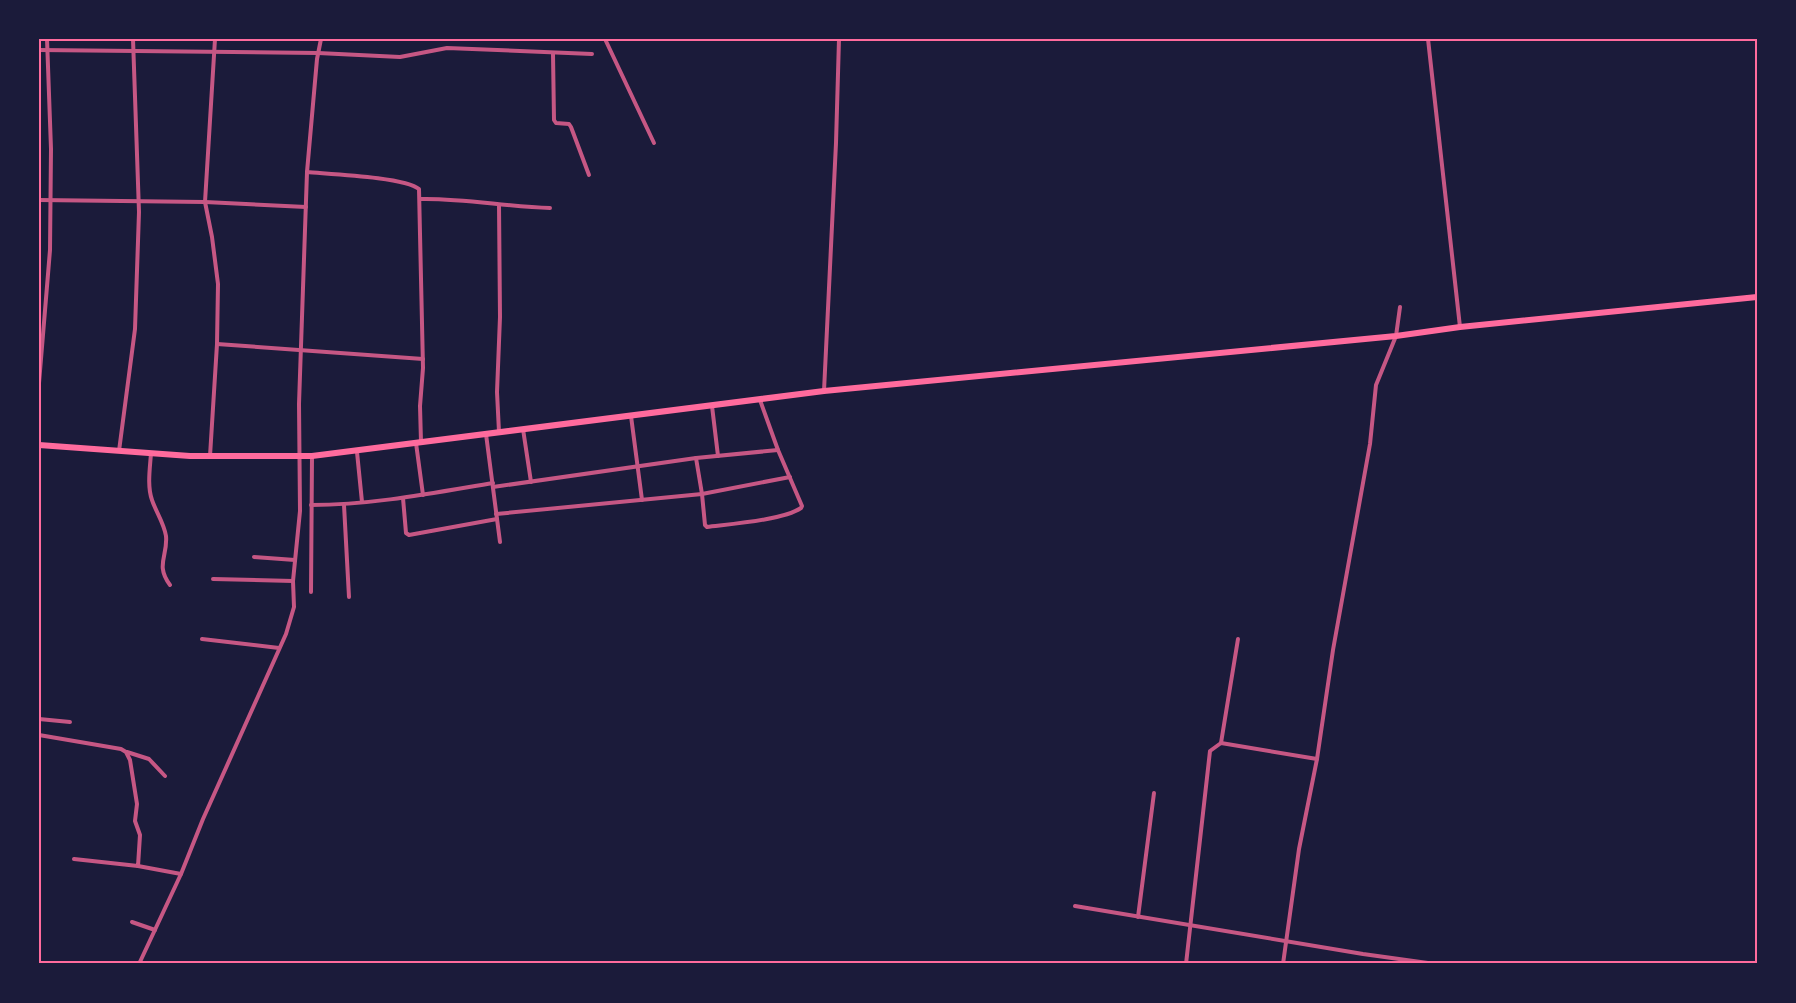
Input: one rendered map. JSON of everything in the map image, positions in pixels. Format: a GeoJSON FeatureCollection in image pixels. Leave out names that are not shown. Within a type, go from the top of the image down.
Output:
{"type":"FeatureCollection","features":[{"type":"Feature","properties":{"kind":"main road"},"geometry":{"type":"LineString","coordinates":[[39,445],[210,456],[312,456],[824,391],[1396,336],[1460,327],[1757,297]]}},
{"type":"Feature","properties":{"kind":"street"},"geometry":{"type":"LineString","coordinates":[[39,383],[50,250],[51,149],[46,39]]}},
{"type":"Feature","properties":{"kind":"street"},"geometry":{"type":"LineString","coordinates":[[120,451],[135,329],[139,201],[133,39]]}},
{"type":"Feature","properties":{"kind":"street"},"geometry":{"type":"LineString","coordinates":[[210,456],[217,344],[216,266],[205,202],[215,39]]}},
{"type":"Feature","properties":{"kind":"street"},"geometry":{"type":"LineString","coordinates":[[139,964],[286,634],[294,607],[293,581],[300,511],[299,404],[307,172],[321,39]]}},
{"type":"Feature","properties":{"kind":"street"},"geometry":{"type":"LineString","coordinates":[[604,39],[654,143]]}},
{"type":"Feature","properties":{"kind":"street"},"geometry":{"type":"LineString","coordinates":[[824,391],[840,39]]}},
{"type":"Feature","properties":{"kind":"street"},"geometry":{"type":"LineString","coordinates":[[1428,39],[1460,327]]}},
{"type":"Feature","properties":{"kind":"street"},"geometry":{"type":"LineString","coordinates":[[39,50],[318,53],[400,57],[447,48],[592,54]]}},
{"type":"Feature","properties":{"kind":"street"},"geometry":{"type":"LineString","coordinates":[[553,54],[554,120],[556,123],[568,124],[571,127],[589,175]]}},
{"type":"Feature","properties":{"kind":"street"},"geometry":{"type":"LineString","coordinates":[[307,172],[385,180],[411,185],[419,189],[423,359],[418,443],[423,495]]}},
{"type":"Feature","properties":{"kind":"street"},"geometry":{"type":"LineString","coordinates":[[421,199],[550,208]]}},
{"type":"Feature","properties":{"kind":"street"},"geometry":{"type":"LineString","coordinates":[[39,200],[205,202],[306,207]]}},
{"type":"Feature","properties":{"kind":"street"},"geometry":{"type":"LineString","coordinates":[[499,205],[500,317],[497,392],[499,432]]}},
{"type":"Feature","properties":{"kind":"street"},"geometry":{"type":"LineString","coordinates":[[1283,964],[1299,849],[1317,759],[1333,650],[1370,444],[1376,385],[1396,336],[1400,307]]}},
{"type":"Feature","properties":{"kind":"street"},"geometry":{"type":"LineString","coordinates":[[217,344],[423,359]]}},
{"type":"Feature","properties":{"kind":"street"},"geometry":{"type":"LineString","coordinates":[[696,458],[707,527],[768,518],[795,512],[801,508],[760,400]]}},
{"type":"Feature","properties":{"kind":"street"},"geometry":{"type":"LineString","coordinates":[[712,406],[718,456]]}},
{"type":"Feature","properties":{"kind":"street"},"geometry":{"type":"LineString","coordinates":[[631,416],[642,500]]}},
{"type":"Feature","properties":{"kind":"street"},"geometry":{"type":"LineString","coordinates":[[523,429],[531,482]]}},
{"type":"Feature","properties":{"kind":"street"},"geometry":{"type":"LineString","coordinates":[[486,434],[500,542]]}},
{"type":"Feature","properties":{"kind":"street"},"geometry":{"type":"LineString","coordinates":[[311,506],[344,505],[403,498],[696,458],[778,450]]}},
{"type":"Feature","properties":{"kind":"street"},"geometry":{"type":"LineString","coordinates":[[357,452],[362,502]]}},
{"type":"Feature","properties":{"kind":"street"},"geometry":{"type":"LineString","coordinates":[[151,453],[151,498],[165,532],[163,575],[170,585]]}},
{"type":"Feature","properties":{"kind":"street"},"geometry":{"type":"LineString","coordinates":[[311,592],[312,456]]}},
{"type":"Feature","properties":{"kind":"street"},"geometry":{"type":"LineString","coordinates":[[403,498],[406,533],[409,535],[496,517],[702,494],[790,477]]}},
{"type":"Feature","properties":{"kind":"street"},"geometry":{"type":"LineString","coordinates":[[344,505],[350,597]]}},
{"type":"Feature","properties":{"kind":"street"},"geometry":{"type":"LineString","coordinates":[[254,557],[295,560]]}},
{"type":"Feature","properties":{"kind":"street"},"geometry":{"type":"LineString","coordinates":[[213,579],[293,581]]}},
{"type":"Feature","properties":{"kind":"street"},"geometry":{"type":"LineString","coordinates":[[202,639],[279,648]]}},
{"type":"Feature","properties":{"kind":"street"},"geometry":{"type":"LineString","coordinates":[[1186,964],[1210,752],[1221,742],[1238,639]]}},
{"type":"Feature","properties":{"kind":"street"},"geometry":{"type":"LineString","coordinates":[[39,719],[70,722]]}},
{"type":"Feature","properties":{"kind":"street"},"geometry":{"type":"LineString","coordinates":[[39,735],[121,748],[126,752],[149,759],[165,776]]}},
{"type":"Feature","properties":{"kind":"street"},"geometry":{"type":"LineString","coordinates":[[1221,742],[1317,759]]}},
{"type":"Feature","properties":{"kind":"street"},"geometry":{"type":"LineString","coordinates":[[126,752],[130,760],[137,804],[135,821],[140,835],[138,866]]}},
{"type":"Feature","properties":{"kind":"street"},"geometry":{"type":"LineString","coordinates":[[1138,917],[1154,793]]}},
{"type":"Feature","properties":{"kind":"street"},"geometry":{"type":"LineString","coordinates":[[74,859],[138,866],[181,874]]}},
{"type":"Feature","properties":{"kind":"street"},"geometry":{"type":"LineString","coordinates":[[1075,906],[1436,964]]}},
{"type":"Feature","properties":{"kind":"street"},"geometry":{"type":"LineString","coordinates":[[132,922],[155,930]]}}]}
